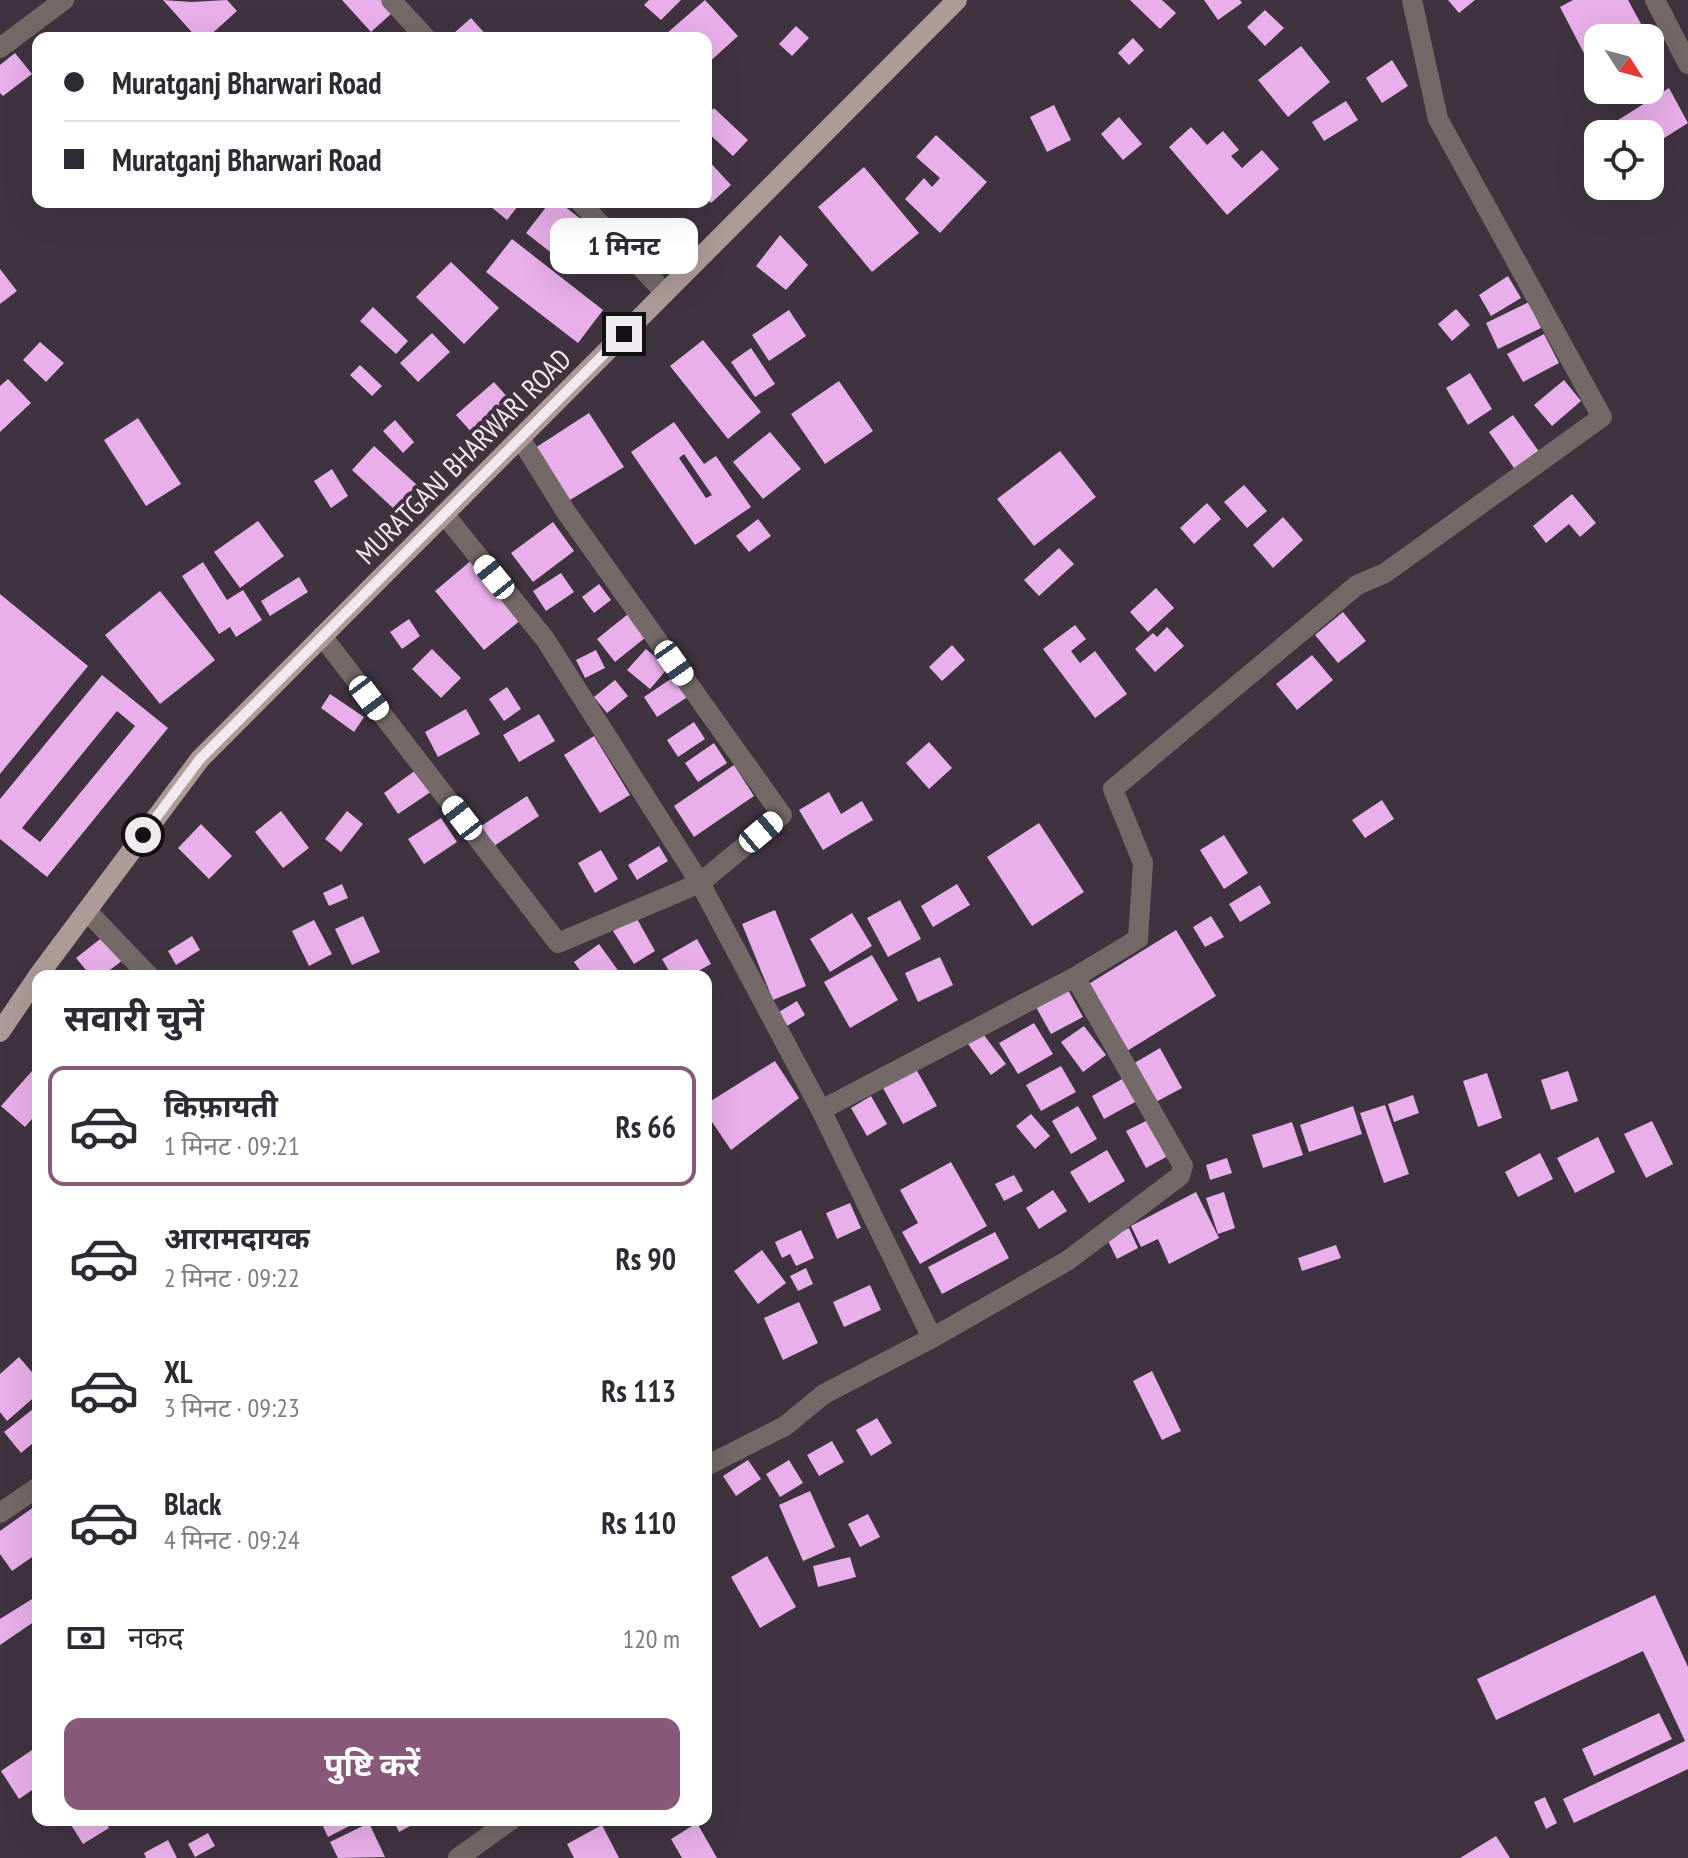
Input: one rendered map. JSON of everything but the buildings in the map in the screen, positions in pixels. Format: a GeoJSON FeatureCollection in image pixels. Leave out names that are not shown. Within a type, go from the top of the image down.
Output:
{"type":"FeatureCollection","features":[{"type":"Feature","properties":{"kind":"main road","name":"MURATGANJ BHARWARI ROAD"},"geometry":{"type":"LineString","coordinates":[[43,970],[200,759],[957,0]]}},
{"type":"Feature","properties":{"kind":"main road","name":"MURATGANJ BHARWARI ROAD"},"geometry":{"type":"LineString","coordinates":[[0,1032],[32,985]]}},
{"type":"Feature","properties":{"kind":"street"},"geometry":{"type":"LineString","coordinates":[[0,48],[64,0]]}},
{"type":"Feature","properties":{"kind":"street"},"geometry":{"type":"LineString","coordinates":[[391,0],[420,32]]}},
{"type":"Feature","properties":{"kind":"street"},"geometry":{"type":"LineString","coordinates":[[821,1110],[1075,977],[1138,939],[1143,863],[1113,789],[1357,585],[1385,573],[1602,417],[1438,119],[1412,0]]}},
{"type":"Feature","properties":{"kind":"street"},"geometry":{"type":"LineString","coordinates":[[1655,0],[1688,64]]}},
{"type":"Feature","properties":{"kind":"street"},"geometry":{"type":"LineString","coordinates":[[586,208],[665,293]]}},
{"type":"Feature","properties":{"kind":"street"},"geometry":{"type":"LineString","coordinates":[[322,636],[558,943],[700,883],[782,815],[566,512],[520,438]]}},
{"type":"Feature","properties":{"kind":"street"},"geometry":{"type":"LineString","coordinates":[[444,514],[545,639],[700,883],[821,1110],[932,1338]]}},
{"type":"Feature","properties":{"kind":"street"},"geometry":{"type":"LineString","coordinates":[[87,911],[143,970]]}},
{"type":"Feature","properties":{"kind":"street"},"geometry":{"type":"LineString","coordinates":[[712,1463],[785,1426],[824,1394],[932,1338],[1067,1261],[1180,1176],[1183,1166],[1075,977]]}},
{"type":"Feature","properties":{"kind":"street"},"geometry":{"type":"LineString","coordinates":[[0,1513],[32,1491]]}},
{"type":"Feature","properties":{"kind":"street"},"geometry":{"type":"LineString","coordinates":[[458,1858],[503,1826]]}},
{"type":"Feature","properties":{"kind":"route"},"geometry":{"type":"LineString","coordinates":[[143,835],[200,759],[624,334]]}}]}
